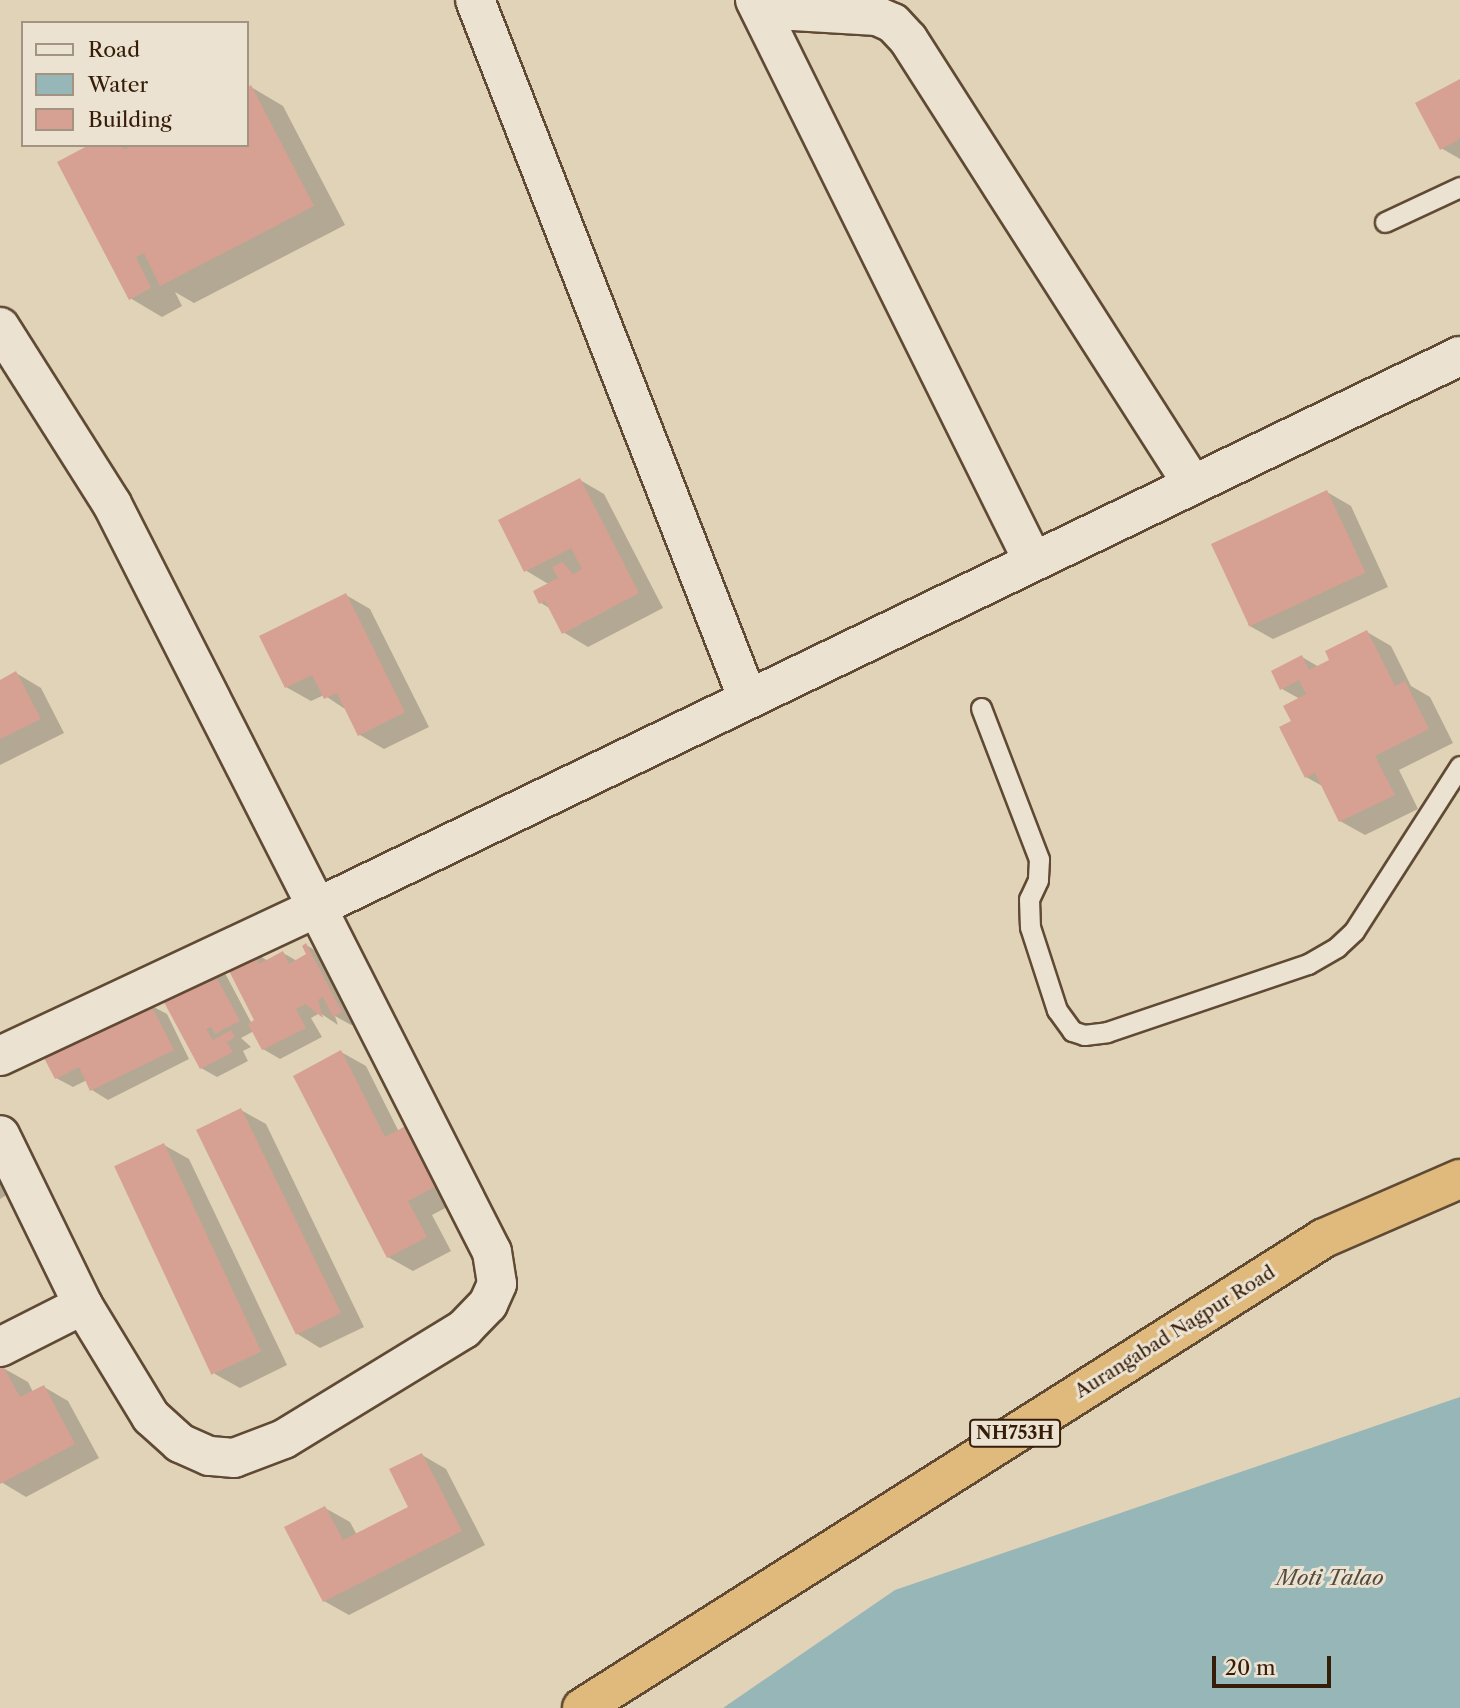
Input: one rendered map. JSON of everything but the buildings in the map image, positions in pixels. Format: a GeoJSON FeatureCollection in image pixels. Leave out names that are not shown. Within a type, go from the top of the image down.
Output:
{"type":"FeatureCollection","features":[{"type":"Feature","properties":{"kind":"highway","name":"Aurangabad Nagpur Road"},"geometry":{"type":"LineString","coordinates":[[582,1708],[1324,1238],[1460,1179]]}},
{"type":"Feature","properties":{"kind":"street"},"geometry":{"type":"LineString","coordinates":[[475,0],[748,699]]}},
{"type":"Feature","properties":{"kind":"street"},"geometry":{"type":"LineString","coordinates":[[757,5],[1032,561]]}},
{"type":"Feature","properties":{"kind":"street"},"geometry":{"type":"LineString","coordinates":[[757,5],[877,16],[893,23],[908,39],[1193,485]]}},
{"type":"Feature","properties":{"kind":"street"},"geometry":{"type":"LineString","coordinates":[[0,327],[112,504],[492,1252],[497,1284],[488,1304],[464,1329],[295,1432],[266,1448],[234,1458],[209,1456],[180,1443],[152,1417],[83,1305],[0,1135]]}},
{"type":"Feature","properties":{"kind":"street"},"geometry":{"type":"LineString","coordinates":[[0,1056],[316,908],[1460,356]]}},
{"type":"Feature","properties":{"kind":"street"},"geometry":{"type":"LineString","coordinates":[[0,1347],[83,1305]]}},
{"type":"Feature","properties":{"kind":"lane"},"geometry":{"type":"LineString","coordinates":[[1385,222],[1460,187]]}},
{"type":"Feature","properties":{"kind":"lane"},"geometry":{"type":"LineString","coordinates":[[981,708],[1039,859],[1038,880],[1029,899],[1030,927],[1057,1010],[1072,1031],[1084,1035],[1107,1032],[1283,972],[1315,960],[1337,947],[1354,931],[1460,766]]}},
{"type":"Feature","properties":{"kind":"water","name":"Moti Talao"},"geometry":{"type":"Polygon","coordinates":[[[1460,1397],[1460,1708],[723,1708],[895,1590],[1460,1397]]]}}]}
